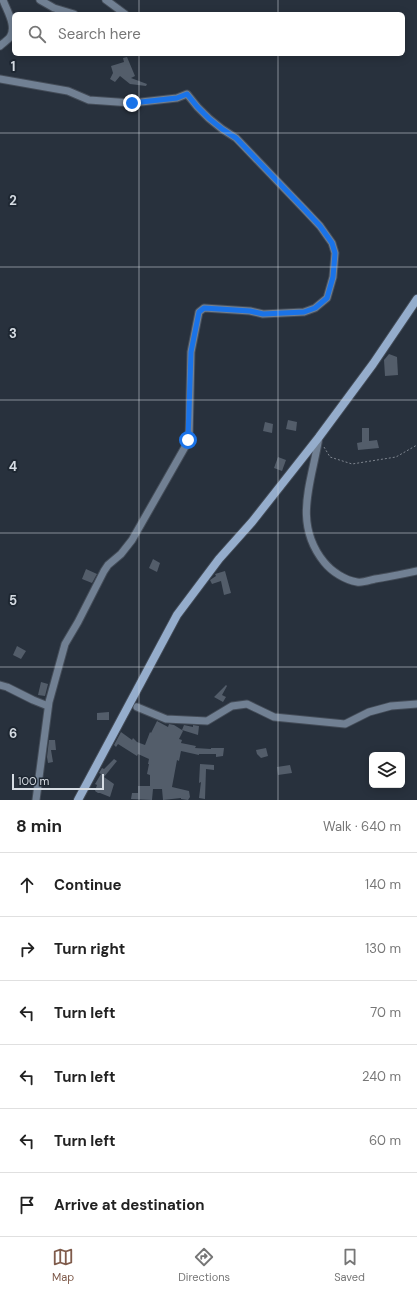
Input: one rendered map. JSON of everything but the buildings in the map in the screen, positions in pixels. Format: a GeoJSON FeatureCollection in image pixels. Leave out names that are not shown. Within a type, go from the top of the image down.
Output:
{"type":"FeatureCollection","features":[{"type":"Feature","properties":{"kind":"street"},"geometry":{"type":"LineString","coordinates":[[3,0],[12,23]]}},
{"type":"Feature","properties":{"kind":"street"},"geometry":{"type":"LineString","coordinates":[[40,0],[54,8],[67,12]]}},
{"type":"Feature","properties":{"kind":"street"},"geometry":{"type":"LineString","coordinates":[[106,0],[122,12]]}},
{"type":"Feature","properties":{"kind":"street"},"geometry":{"type":"LineString","coordinates":[[0,46],[10,37],[12,31]]}},
{"type":"Feature","properties":{"kind":"street"},"geometry":{"type":"LineString","coordinates":[[0,79],[68,91],[89,100],[132,103],[177,98],[187,94],[194,104],[210,120],[236,138],[289,192],[320,226],[332,243],[335,253],[333,277],[327,298],[315,308],[304,312],[287,314],[263,314],[250,311],[204,308],[199,312],[191,352],[189,433],[187,446],[132,540],[121,554],[104,571],[65,644],[48,706],[36,800]]}},
{"type":"Feature","properties":{"kind":"street"},"geometry":{"type":"LineString","coordinates":[[78,800],[178,615],[219,559],[252,522],[319,437],[373,364],[417,299]]}},
{"type":"Feature","properties":{"kind":"street"},"geometry":{"type":"LineString","coordinates":[[319,437],[309,483],[306,517],[308,534],[316,552],[329,568],[345,579],[358,582],[417,571]]}},
{"type":"Feature","properties":{"kind":"street"},"geometry":{"type":"LineString","coordinates":[[0,685],[48,706]]}},
{"type":"Feature","properties":{"kind":"street"},"geometry":{"type":"LineString","coordinates":[[137,707],[166,719],[207,721],[232,706],[247,704],[274,717],[345,724],[369,712],[391,706],[417,704]]}},
{"type":"Feature","properties":{"kind":"path"},"geometry":{"type":"LineString","coordinates":[[319,437],[330,457],[352,464],[396,456],[417,446]]}},
{"type":"Feature","properties":{"kind":"route"},"geometry":{"type":"LineString","coordinates":[[132,103],[177,98],[187,94],[194,104],[210,120],[236,138],[289,192],[320,226],[332,243],[335,253],[333,277],[327,298],[315,308],[304,312],[287,314],[263,314],[250,311],[204,308],[199,312],[191,352],[188,440]]}}]}
